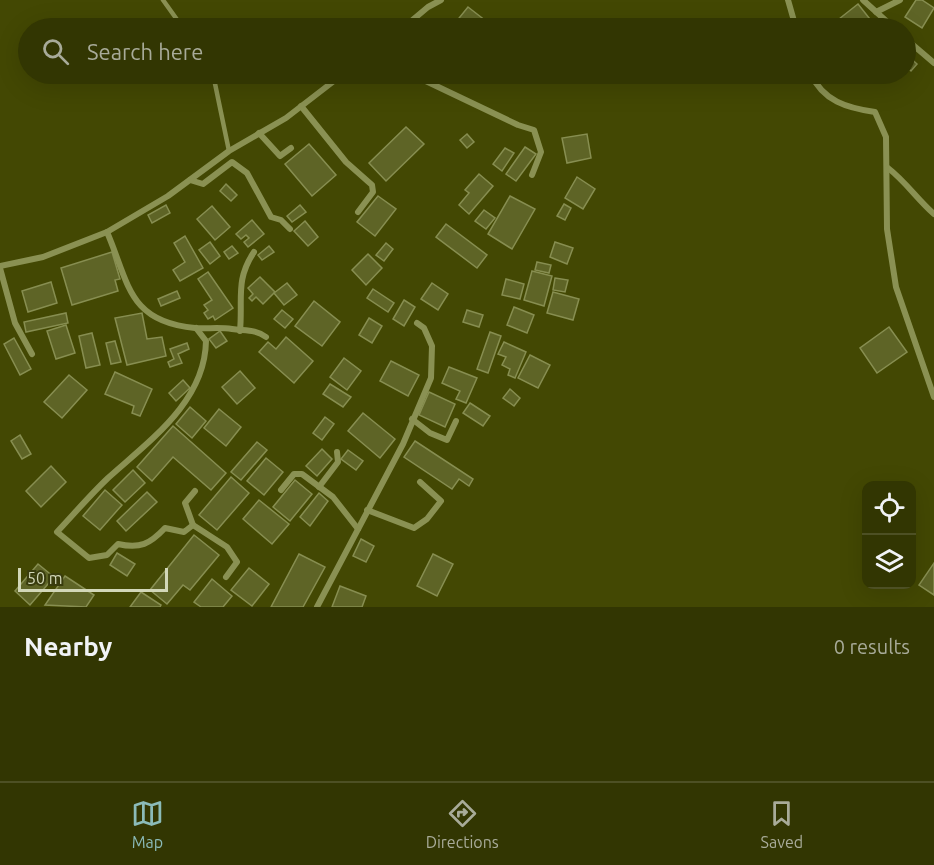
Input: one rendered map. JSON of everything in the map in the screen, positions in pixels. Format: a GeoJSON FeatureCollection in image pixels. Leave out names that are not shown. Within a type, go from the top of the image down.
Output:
{"type":"FeatureCollection","features":[{"type":"Feature","properties":{"kind":"street"},"geometry":{"type":"LineString","coordinates":[[415,18],[441,0]]}},
{"type":"Feature","properties":{"kind":"street"},"geometry":{"type":"LineString","coordinates":[[788,0],[793,18]]}},
{"type":"Feature","properties":{"kind":"street"},"geometry":{"type":"LineString","coordinates":[[863,0],[883,18]]}},
{"type":"Feature","properties":{"kind":"street"},"geometry":{"type":"LineString","coordinates":[[876,12],[900,0]]}},
{"type":"Feature","properties":{"kind":"street"},"geometry":{"type":"LineString","coordinates":[[916,48],[931,61],[934,51]]}},
{"type":"Feature","properties":{"kind":"street"},"geometry":{"type":"LineString","coordinates":[[32,354],[15,323],[0,267],[43,257],[107,232],[190,180],[229,151],[301,106],[330,84]]}},
{"type":"Feature","properties":{"kind":"street"},"geometry":{"type":"LineString","coordinates":[[432,84],[518,125],[534,130],[541,152],[532,175]]}},
{"type":"Feature","properties":{"kind":"street"},"geometry":{"type":"LineString","coordinates":[[816,84],[818,89],[846,108],[875,112],[886,137],[887,230],[896,287],[934,397]]}},
{"type":"Feature","properties":{"kind":"street"},"geometry":{"type":"LineString","coordinates":[[301,106],[346,162],[372,185],[373,192],[357,212]]}},
{"type":"Feature","properties":{"kind":"street"},"geometry":{"type":"LineString","coordinates":[[259,133],[280,156],[291,148]]}},
{"type":"Feature","properties":{"kind":"street"},"geometry":{"type":"LineString","coordinates":[[190,180],[203,184],[232,162],[247,172],[271,217],[281,220],[290,230]]}},
{"type":"Feature","properties":{"kind":"street"},"geometry":{"type":"LineString","coordinates":[[888,168],[905,181],[921,202],[934,214]]}},
{"type":"Feature","properties":{"kind":"street"},"geometry":{"type":"LineString","coordinates":[[107,232],[130,293],[138,305],[168,323],[196,328],[217,327],[240,331],[259,331],[266,337]]}},
{"type":"Feature","properties":{"kind":"street"},"geometry":{"type":"LineString","coordinates":[[240,331],[243,306],[240,284],[244,267],[254,252]]}},
{"type":"Feature","properties":{"kind":"street"},"geometry":{"type":"LineString","coordinates":[[317,607],[403,444],[431,378],[432,346],[424,328],[417,323]]}},
{"type":"Feature","properties":{"kind":"street"},"geometry":{"type":"LineString","coordinates":[[194,525],[184,532],[165,528],[152,542],[135,548],[118,544],[107,555],[89,558],[57,532],[106,480],[164,427],[183,405],[198,381],[206,360],[206,341],[196,328]]}},
{"type":"Feature","properties":{"kind":"street"},"geometry":{"type":"LineString","coordinates":[[412,420],[430,433],[447,440],[456,422]]}},
{"type":"Feature","properties":{"kind":"street"},"geometry":{"type":"LineString","coordinates":[[319,487],[338,462],[337,452]]}},
{"type":"Feature","properties":{"kind":"street"},"geometry":{"type":"LineString","coordinates":[[280,490],[294,474],[302,474],[333,497],[339,509],[358,529]]}},
{"type":"Feature","properties":{"kind":"street"},"geometry":{"type":"LineString","coordinates":[[367,510],[414,528],[427,519],[441,501],[420,482]]}},
{"type":"Feature","properties":{"kind":"street"},"geometry":{"type":"LineString","coordinates":[[195,491],[185,503],[194,525],[227,547],[237,562],[226,577]]}},
{"type":"Feature","properties":{"kind":"lane"},"geometry":{"type":"LineString","coordinates":[[163,0],[176,18]]}},
{"type":"Feature","properties":{"kind":"lane"},"geometry":{"type":"LineString","coordinates":[[215,84],[229,151]]}},
{"type":"Feature","properties":{"kind":"building"},"geometry":{"type":"Polygon","coordinates":[[[916,0],[922,0],[934,8],[922,28],[916,24],[916,18],[905,17],[916,0]]]}},
{"type":"Feature","properties":{"kind":"building"},"geometry":{"type":"Polygon","coordinates":[[[858,4],[869,18],[840,18],[858,4]]]}},
{"type":"Feature","properties":{"kind":"building"},"geometry":{"type":"Polygon","coordinates":[[[468,7],[482,18],[459,18],[468,7]]]}},
{"type":"Feature","properties":{"kind":"building"},"geometry":{"type":"Polygon","coordinates":[[[406,127],[424,144],[386,181],[369,163],[406,127]]]}},
{"type":"Feature","properties":{"kind":"building"},"geometry":{"type":"Polygon","coordinates":[[[467,134],[474,142],[467,148],[460,140],[467,134]]]}},
{"type":"Feature","properties":{"kind":"building"},"geometry":{"type":"Polygon","coordinates":[[[587,134],[591,158],[567,163],[562,138],[587,134]]]}},
{"type":"Feature","properties":{"kind":"building"},"geometry":{"type":"Polygon","coordinates":[[[309,144],[336,175],[312,196],[285,164],[309,144]]]}},
{"type":"Feature","properties":{"kind":"building"},"geometry":{"type":"Polygon","coordinates":[[[525,147],[536,154],[516,181],[506,174],[525,147]]]}},
{"type":"Feature","properties":{"kind":"building"},"geometry":{"type":"Polygon","coordinates":[[[505,148],[514,153],[502,171],[493,164],[505,148]]]}},
{"type":"Feature","properties":{"kind":"building"},"geometry":{"type":"Polygon","coordinates":[[[479,174],[493,186],[469,214],[459,205],[469,193],[465,190],[479,174]]]}},
{"type":"Feature","properties":{"kind":"building"},"geometry":{"type":"Polygon","coordinates":[[[577,177],[595,189],[583,209],[565,198],[577,177]]]}},
{"type":"Feature","properties":{"kind":"building"},"geometry":{"type":"Polygon","coordinates":[[[226,184],[237,195],[231,201],[220,191],[226,184]]]}},
{"type":"Feature","properties":{"kind":"building"},"geometry":{"type":"Polygon","coordinates":[[[378,196],[396,209],[375,236],[357,222],[378,196]]]}},
{"type":"Feature","properties":{"kind":"building"},"geometry":{"type":"Polygon","coordinates":[[[510,196],[535,209],[512,249],[488,234],[510,196]]]}},
{"type":"Feature","properties":{"kind":"building"},"geometry":{"type":"Polygon","coordinates":[[[564,204],[571,208],[565,220],[557,216],[564,204]]]}},
{"type":"Feature","properties":{"kind":"building"},"geometry":{"type":"Polygon","coordinates":[[[166,205],[170,213],[152,223],[148,215],[166,205]]]}},
{"type":"Feature","properties":{"kind":"building"},"geometry":{"type":"Polygon","coordinates":[[[300,205],[306,212],[292,222],[287,216],[300,205]]]}},
{"type":"Feature","properties":{"kind":"building"},"geometry":{"type":"Polygon","coordinates":[[[212,206],[230,227],[215,240],[197,219],[212,206]]]}},
{"type":"Feature","properties":{"kind":"building"},"geometry":{"type":"Polygon","coordinates":[[[484,210],[495,218],[486,229],[475,221],[484,210]]]}},
{"type":"Feature","properties":{"kind":"building"},"geometry":{"type":"Polygon","coordinates":[[[252,220],[264,234],[248,247],[244,242],[249,238],[246,235],[241,239],[236,234],[252,220]]]}},
{"type":"Feature","properties":{"kind":"building"},"geometry":{"type":"Polygon","coordinates":[[[305,221],[318,237],[308,246],[294,231],[305,221]]]}},
{"type":"Feature","properties":{"kind":"building"},"geometry":{"type":"Polygon","coordinates":[[[446,224],[487,255],[477,268],[436,237],[446,224]]]}},
{"type":"Feature","properties":{"kind":"building"},"geometry":{"type":"Polygon","coordinates":[[[185,236],[203,268],[180,281],[173,270],[185,262],[174,243],[185,236]]]}},
{"type":"Feature","properties":{"kind":"building"},"geometry":{"type":"Polygon","coordinates":[[[210,242],[220,256],[210,264],[199,250],[210,242]]]}},
{"type":"Feature","properties":{"kind":"building"},"geometry":{"type":"Polygon","coordinates":[[[555,242],[573,248],[567,264],[550,257],[555,242]]]}},
{"type":"Feature","properties":{"kind":"building"},"geometry":{"type":"Polygon","coordinates":[[[386,243],[393,249],[384,261],[376,255],[386,243]]]}},
{"type":"Feature","properties":{"kind":"building"},"geometry":{"type":"Polygon","coordinates":[[[232,246],[238,253],[229,259],[224,252],[232,246]]]}},
{"type":"Feature","properties":{"kind":"building"},"geometry":{"type":"Polygon","coordinates":[[[269,246],[274,252],[262,260],[258,255],[269,246]]]}},
{"type":"Feature","properties":{"kind":"building"},"geometry":{"type":"Polygon","coordinates":[[[112,252],[120,279],[115,280],[118,291],[72,305],[61,268],[112,252]]]}},
{"type":"Feature","properties":{"kind":"building"},"geometry":{"type":"Polygon","coordinates":[[[368,254],[382,268],[366,285],[352,270],[368,254]]]}},
{"type":"Feature","properties":{"kind":"building"},"geometry":{"type":"Polygon","coordinates":[[[537,262],[551,265],[549,273],[535,270],[537,262]]]}},
{"type":"Feature","properties":{"kind":"building"},"geometry":{"type":"Polygon","coordinates":[[[532,271],[552,276],[544,306],[524,300],[532,271]]]}},
{"type":"Feature","properties":{"kind":"building"},"geometry":{"type":"Polygon","coordinates":[[[208,272],[233,308],[215,320],[213,316],[208,319],[204,313],[208,310],[204,305],[212,300],[198,279],[208,272]]]}},
{"type":"Feature","properties":{"kind":"building"},"geometry":{"type":"Polygon","coordinates":[[[260,277],[275,292],[263,304],[256,297],[252,301],[249,298],[253,294],[248,288],[260,277]]]}},
{"type":"Feature","properties":{"kind":"building"},"geometry":{"type":"Polygon","coordinates":[[[555,278],[568,280],[565,292],[553,290],[555,278]]]}},
{"type":"Feature","properties":{"kind":"building"},"geometry":{"type":"Polygon","coordinates":[[[506,279],[524,284],[520,299],[502,295],[506,279]]]}},
{"type":"Feature","properties":{"kind":"building"},"geometry":{"type":"Polygon","coordinates":[[[51,282],[57,303],[28,312],[22,291],[51,282]]]}},
{"type":"Feature","properties":{"kind":"building"},"geometry":{"type":"Polygon","coordinates":[[[287,283],[297,295],[284,305],[274,293],[287,283]]]}},
{"type":"Feature","properties":{"kind":"building"},"geometry":{"type":"Polygon","coordinates":[[[432,283],[448,294],[438,310],[421,299],[432,283]]]}},
{"type":"Feature","properties":{"kind":"building"},"geometry":{"type":"Polygon","coordinates":[[[373,289],[394,303],[388,312],[367,298],[373,289]]]}},
{"type":"Feature","properties":{"kind":"building"},"geometry":{"type":"Polygon","coordinates":[[[177,291],[180,298],[161,306],[158,299],[177,291]]]}},
{"type":"Feature","properties":{"kind":"building"},"geometry":{"type":"Polygon","coordinates":[[[553,292],[579,299],[573,320],[547,313],[553,292]]]}},
{"type":"Feature","properties":{"kind":"building"},"geometry":{"type":"Polygon","coordinates":[[[404,300],[415,307],[404,326],[393,319],[404,300]]]}},
{"type":"Feature","properties":{"kind":"building"},"geometry":{"type":"Polygon","coordinates":[[[314,301],[340,322],[322,346],[295,326],[314,301]]]}},
{"type":"Feature","properties":{"kind":"building"},"geometry":{"type":"Polygon","coordinates":[[[514,307],[534,315],[527,333],[507,325],[514,307]]]}},
{"type":"Feature","properties":{"kind":"building"},"geometry":{"type":"Polygon","coordinates":[[[282,310],[293,319],[285,328],[274,319],[282,310]]]}},
{"type":"Feature","properties":{"kind":"building"},"geometry":{"type":"Polygon","coordinates":[[[467,310],[483,315],[479,327],[463,322],[467,310]]]}},
{"type":"Feature","properties":{"kind":"building"},"geometry":{"type":"Polygon","coordinates":[[[66,313],[68,323],[26,332],[24,322],[66,313]]]}},
{"type":"Feature","properties":{"kind":"building"},"geometry":{"type":"Polygon","coordinates":[[[142,313],[147,339],[162,337],[166,356],[127,365],[115,318],[142,313]]]}},
{"type":"Feature","properties":{"kind":"building"},"geometry":{"type":"Polygon","coordinates":[[[369,318],[382,326],[372,343],[359,335],[369,318]]]}},
{"type":"Feature","properties":{"kind":"building"},"geometry":{"type":"Polygon","coordinates":[[[66,325],[75,353],[56,359],[47,331],[66,325]]]}},
{"type":"Feature","properties":{"kind":"building"},"geometry":{"type":"Polygon","coordinates":[[[889,327],[907,352],[877,373],[860,348],[889,327]]]}},
{"type":"Feature","properties":{"kind":"building"},"geometry":{"type":"Polygon","coordinates":[[[220,331],[227,341],[216,348],[209,339],[220,331]]]}},
{"type":"Feature","properties":{"kind":"building"},"geometry":{"type":"Polygon","coordinates":[[[490,332],[501,336],[488,373],[477,369],[490,332]]]}},
{"type":"Feature","properties":{"kind":"building"},"geometry":{"type":"Polygon","coordinates":[[[92,333],[100,365],[86,368],[79,336],[92,333]]]}},
{"type":"Feature","properties":{"kind":"building"},"geometry":{"type":"Polygon","coordinates":[[[286,337],[313,361],[294,383],[259,352],[268,342],[276,349],[286,337]]]}},
{"type":"Feature","properties":{"kind":"building"},"geometry":{"type":"Polygon","coordinates":[[[14,338],[31,369],[20,375],[4,344],[14,338]]]}},
{"type":"Feature","properties":{"kind":"building"},"geometry":{"type":"Polygon","coordinates":[[[115,341],[121,362],[111,364],[106,343],[115,341]]]}},
{"type":"Feature","properties":{"kind":"building"},"geometry":{"type":"Polygon","coordinates":[[[504,342],[526,352],[515,378],[508,375],[510,369],[502,365],[506,357],[498,354],[504,342]]]}},
{"type":"Feature","properties":{"kind":"building"},"geometry":{"type":"Polygon","coordinates":[[[187,343],[189,349],[178,354],[182,363],[170,367],[168,362],[174,359],[170,349],[187,343]]]}},
{"type":"Feature","properties":{"kind":"building"},"geometry":{"type":"Polygon","coordinates":[[[530,355],[550,365],[538,388],[518,378],[530,355]]]}},
{"type":"Feature","properties":{"kind":"building"},"geometry":{"type":"Polygon","coordinates":[[[344,358],[361,371],[347,390],[330,377],[344,358]]]}},
{"type":"Feature","properties":{"kind":"building"},"geometry":{"type":"Polygon","coordinates":[[[391,361],[419,375],[408,396],[380,381],[391,361]]]}},
{"type":"Feature","properties":{"kind":"building"},"geometry":{"type":"Polygon","coordinates":[[[449,367],[477,378],[466,403],[456,399],[460,391],[442,383],[449,367]]]}},
{"type":"Feature","properties":{"kind":"building"},"geometry":{"type":"Polygon","coordinates":[[[240,371],[255,388],[237,404],[222,387],[240,371]]]}},
{"type":"Feature","properties":{"kind":"building"},"geometry":{"type":"Polygon","coordinates":[[[115,372],[152,389],[140,416],[132,413],[134,406],[105,394],[115,372]]]}},
{"type":"Feature","properties":{"kind":"building"},"geometry":{"type":"Polygon","coordinates":[[[69,375],[87,390],[62,418],[44,402],[69,375]]]}},
{"type":"Feature","properties":{"kind":"building"},"geometry":{"type":"Polygon","coordinates":[[[183,380],[190,388],[176,401],[169,393],[183,380]]]}},
{"type":"Feature","properties":{"kind":"building"},"geometry":{"type":"Polygon","coordinates":[[[330,384],[351,397],[343,407],[323,394],[330,384]]]}},
{"type":"Feature","properties":{"kind":"building"},"geometry":{"type":"Polygon","coordinates":[[[510,389],[520,398],[514,406],[503,398],[510,389]]]}},
{"type":"Feature","properties":{"kind":"building"},"geometry":{"type":"Polygon","coordinates":[[[429,392],[455,404],[445,427],[419,415],[429,392]]]}},
{"type":"Feature","properties":{"kind":"building"},"geometry":{"type":"Polygon","coordinates":[[[470,403],[490,416],[483,426],[463,413],[470,403]]]}},
{"type":"Feature","properties":{"kind":"building"},"geometry":{"type":"Polygon","coordinates":[[[190,407],[206,421],[192,438],[176,424],[190,407]]]}},
{"type":"Feature","properties":{"kind":"building"},"geometry":{"type":"Polygon","coordinates":[[[219,409],[241,427],[226,446],[204,428],[219,409]]]}},
{"type":"Feature","properties":{"kind":"building"},"geometry":{"type":"Polygon","coordinates":[[[363,413],[395,439],[380,458],[348,431],[363,413]]]}},
{"type":"Feature","properties":{"kind":"building"},"geometry":{"type":"Polygon","coordinates":[[[325,417],[334,424],[322,440],[313,433],[325,417]]]}},
{"type":"Feature","properties":{"kind":"building"},"geometry":{"type":"Polygon","coordinates":[[[173,426],[226,473],[211,490],[173,457],[152,481],[137,467],[173,426]]]}},
{"type":"Feature","properties":{"kind":"building"},"geometry":{"type":"Polygon","coordinates":[[[20,435],[31,454],[22,459],[11,441],[20,435]]]}},
{"type":"Feature","properties":{"kind":"building"},"geometry":{"type":"Polygon","coordinates":[[[415,441],[473,479],[469,486],[459,479],[452,489],[404,457],[415,441]]]}},
{"type":"Feature","properties":{"kind":"building"},"geometry":{"type":"Polygon","coordinates":[[[257,442],[267,450],[241,480],[231,472],[257,442]]]}},
{"type":"Feature","properties":{"kind":"building"},"geometry":{"type":"Polygon","coordinates":[[[322,449],[332,459],[317,476],[306,466],[322,449]]]}},
{"type":"Feature","properties":{"kind":"building"},"geometry":{"type":"Polygon","coordinates":[[[348,450],[363,461],[356,470],[341,459],[348,450]]]}},
{"type":"Feature","properties":{"kind":"building"},"geometry":{"type":"Polygon","coordinates":[[[266,458],[283,472],[264,495],[247,481],[266,458]]]}},
{"type":"Feature","properties":{"kind":"building"},"geometry":{"type":"Polygon","coordinates":[[[51,466],[66,482],[41,507],[26,491],[51,466]]]}},
{"type":"Feature","properties":{"kind":"building"},"geometry":{"type":"Polygon","coordinates":[[[133,470],[145,483],[125,502],[113,490],[133,470]]]}},
{"type":"Feature","properties":{"kind":"building"},"geometry":{"type":"Polygon","coordinates":[[[231,477],[249,493],[217,530],[199,515],[231,477]]]}},
{"type":"Feature","properties":{"kind":"building"},"geometry":{"type":"Polygon","coordinates":[[[295,480],[312,494],[290,521],[273,507],[295,480]]]}},
{"type":"Feature","properties":{"kind":"building"},"geometry":{"type":"Polygon","coordinates":[[[105,490],[122,505],[100,530],[83,516],[105,490]]]}},
{"type":"Feature","properties":{"kind":"building"},"geometry":{"type":"Polygon","coordinates":[[[147,492],[157,502],[126,531],[117,521],[147,492]]]}},
{"type":"Feature","properties":{"kind":"building"},"geometry":{"type":"Polygon","coordinates":[[[319,493],[328,501],[310,526],[300,517],[319,493]]]}},
{"type":"Feature","properties":{"kind":"building"},"geometry":{"type":"Polygon","coordinates":[[[259,500],[289,524],[272,544],[243,519],[259,500]]]}},
{"type":"Feature","properties":{"kind":"building"},"geometry":{"type":"Polygon","coordinates":[[[194,535],[219,555],[190,590],[183,585],[167,604],[150,590],[194,535]]]}},
{"type":"Feature","properties":{"kind":"building"},"geometry":{"type":"Polygon","coordinates":[[[361,539],[374,546],[366,562],[353,556],[361,539]]]}},
{"type":"Feature","properties":{"kind":"building"},"geometry":{"type":"Polygon","coordinates":[[[117,553],[135,564],[127,576],[110,565],[117,553]]]}},
{"type":"Feature","properties":{"kind":"building"},"geometry":{"type":"Polygon","coordinates":[[[299,554],[325,567],[303,607],[271,607],[299,554]]]}},
{"type":"Feature","properties":{"kind":"building"},"geometry":{"type":"Polygon","coordinates":[[[433,554],[453,564],[437,596],[417,586],[433,554]]]}},
{"type":"Feature","properties":{"kind":"building"},"geometry":{"type":"Polygon","coordinates":[[[934,563],[934,595],[919,585],[934,563]]]}},
{"type":"Feature","properties":{"kind":"building"},"geometry":{"type":"Polygon","coordinates":[[[38,564],[54,577],[30,605],[15,591],[38,564]]]}},
{"type":"Feature","properties":{"kind":"building"},"geometry":{"type":"Polygon","coordinates":[[[249,568],[269,584],[252,606],[231,590],[249,568]]]}},
{"type":"Feature","properties":{"kind":"building"},"geometry":{"type":"Polygon","coordinates":[[[65,576],[94,595],[86,607],[45,605],[65,576]]]}},
{"type":"Feature","properties":{"kind":"building"},"geometry":{"type":"Polygon","coordinates":[[[212,579],[232,596],[223,607],[201,607],[194,602],[212,579]]]}},
{"type":"Feature","properties":{"kind":"building"},"geometry":{"type":"Polygon","coordinates":[[[340,586],[366,596],[362,607],[332,607],[340,586]]]}},
{"type":"Feature","properties":{"kind":"building"},"geometry":{"type":"Polygon","coordinates":[[[141,592],[161,605],[160,607],[130,607],[141,592]]]}}]}
